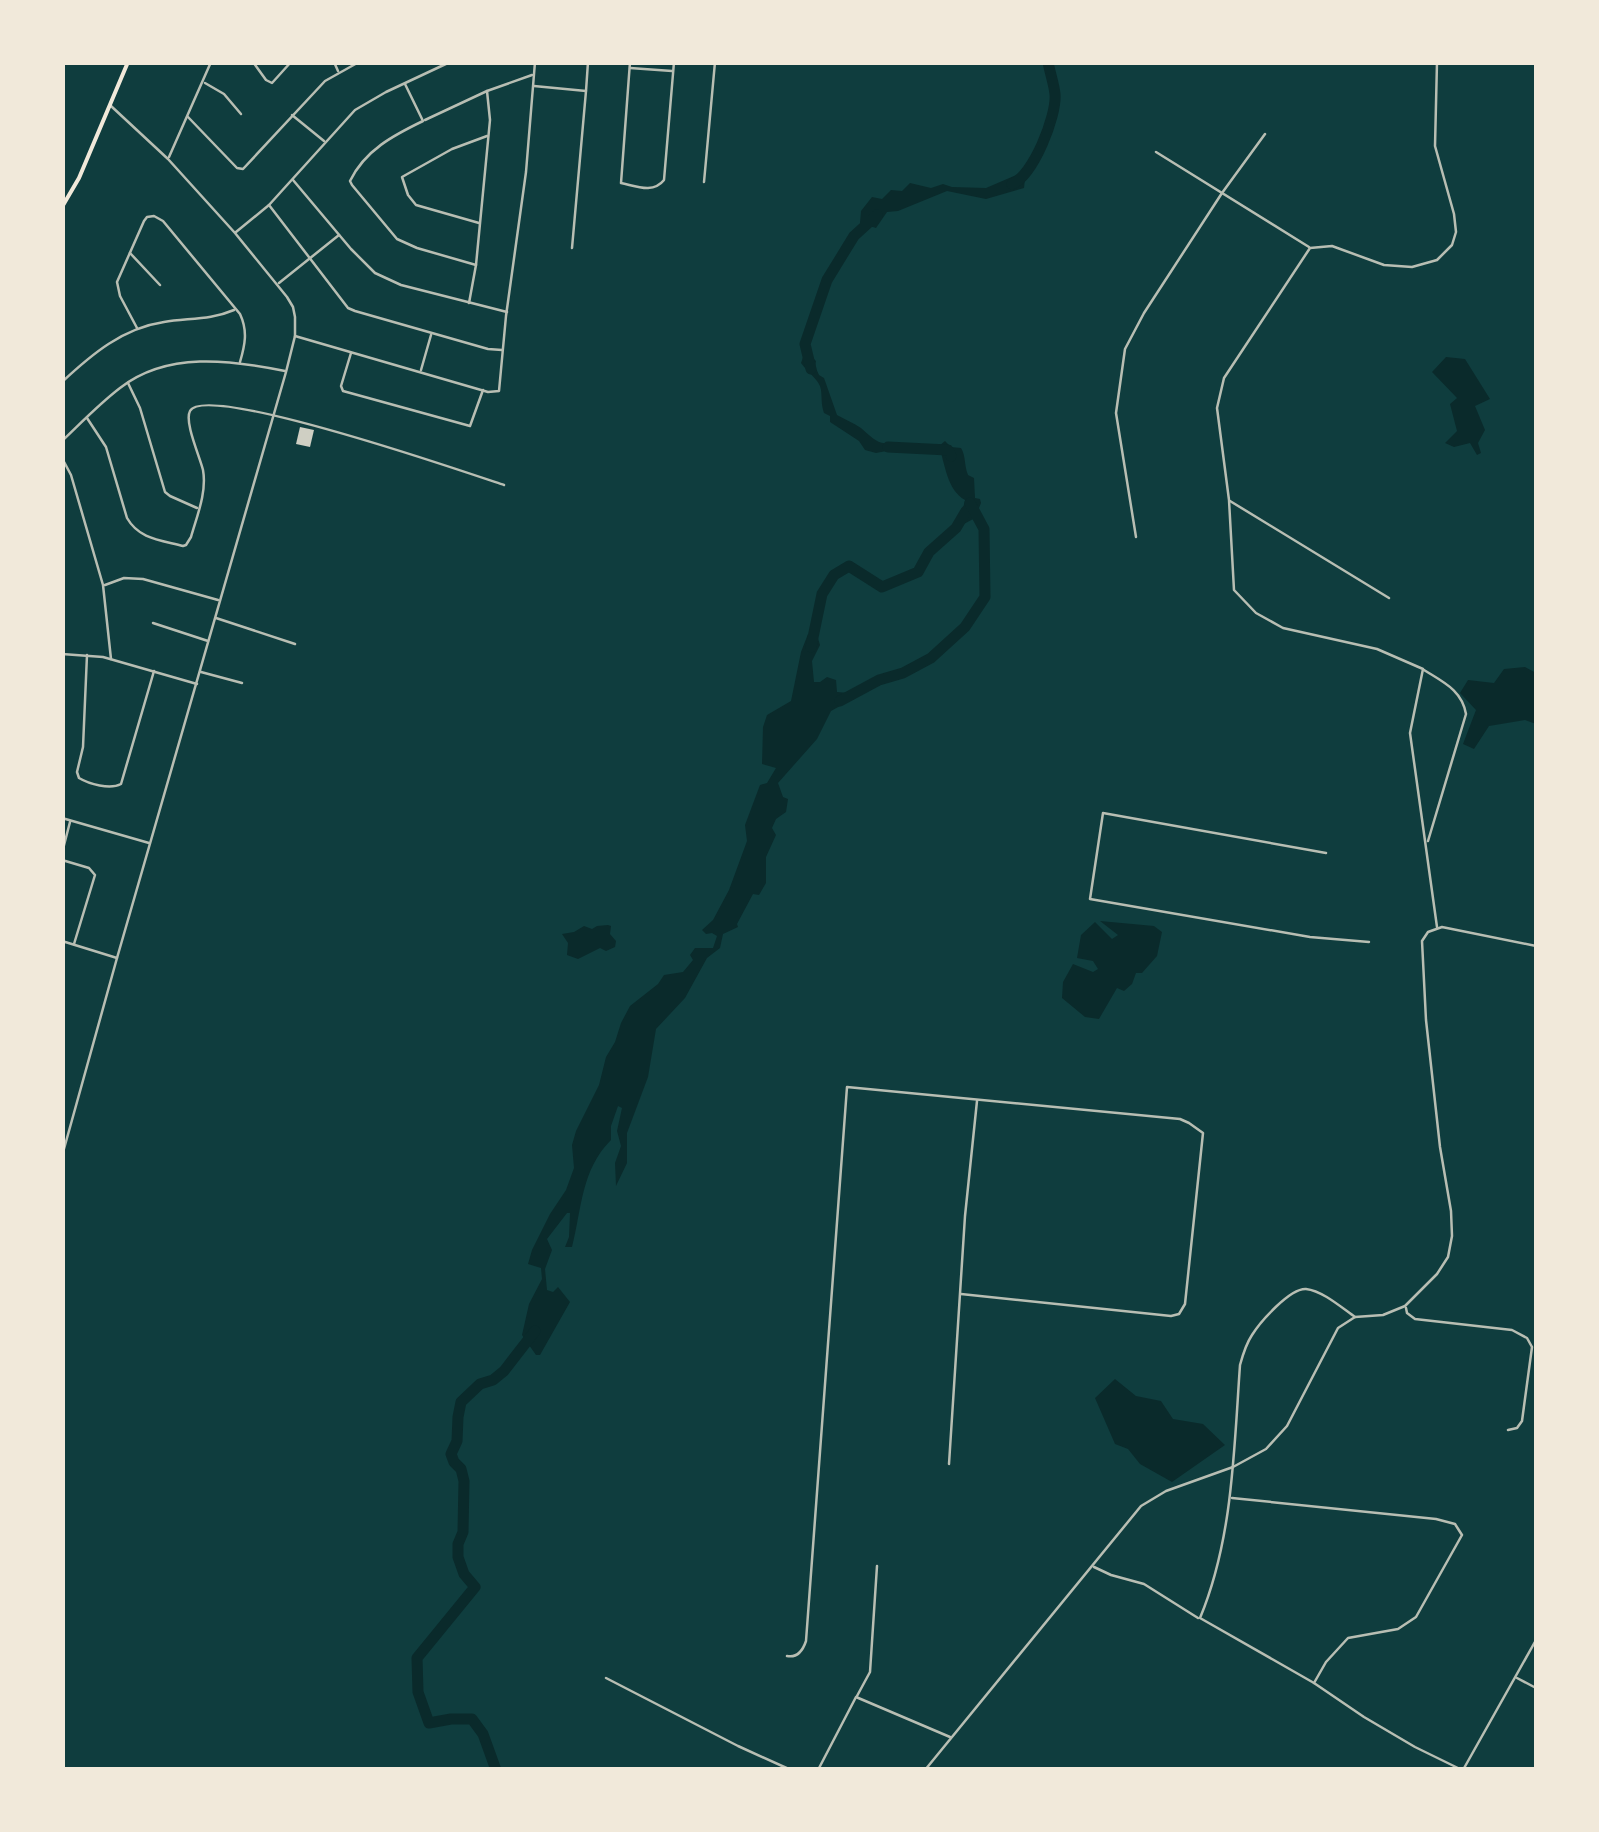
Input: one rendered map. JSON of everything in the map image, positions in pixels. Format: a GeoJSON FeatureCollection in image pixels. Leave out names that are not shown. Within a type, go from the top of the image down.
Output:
{"type":"FeatureCollection","features":[{"type":"Feature","properties":{"kind":"main road"},"geometry":{"type":"LineString","coordinates":[[62,207],[79,178],[128,62]]}},
{"type":"Feature","properties":{"kind":"street"},"geometry":{"type":"LineString","coordinates":[[168,159],[210,62]]}},
{"type":"Feature","properties":{"kind":"street"},"geometry":{"type":"LineString","coordinates":[[253,62],[272,83],[291,62]]}},
{"type":"Feature","properties":{"kind":"street"},"geometry":{"type":"LineString","coordinates":[[334,62],[338,72]]}},
{"type":"Feature","properties":{"kind":"street"},"geometry":{"type":"LineString","coordinates":[[188,117],[241,170],[325,81],[358,62]]}},
{"type":"Feature","properties":{"kind":"street"},"geometry":{"type":"LineString","coordinates":[[235,233],[269,205],[355,110],[450,62]]}},
{"type":"Feature","properties":{"kind":"street"},"geometry":{"type":"LineString","coordinates":[[295,336],[493,393],[500,388],[535,62]]}},
{"type":"Feature","properties":{"kind":"street"},"geometry":{"type":"LineString","coordinates":[[572,248],[588,62]]}},
{"type":"Feature","properties":{"kind":"street"},"geometry":{"type":"LineString","coordinates":[[673,71],[630,65],[621,183],[656,188],[664,180],[674,62]]}},
{"type":"Feature","properties":{"kind":"street"},"geometry":{"type":"LineString","coordinates":[[704,182],[715,62]]}},
{"type":"Feature","properties":{"kind":"street"},"geometry":{"type":"LineString","coordinates":[[1156,152],[1310,248],[1332,246],[1384,265],[1412,266],[1437,260],[1452,245],[1456,232],[1435,146],[1437,62]]}},
{"type":"Feature","properties":{"kind":"street"},"geometry":{"type":"LineString","coordinates":[[476,265],[397,239],[350,180],[385,140],[487,91],[534,74]]}},
{"type":"Feature","properties":{"kind":"street"},"geometry":{"type":"LineString","coordinates":[[203,82],[224,94],[241,114]]}},
{"type":"Feature","properties":{"kind":"street"},"geometry":{"type":"LineString","coordinates":[[405,84],[423,121]]}},
{"type":"Feature","properties":{"kind":"street"},"geometry":{"type":"LineString","coordinates":[[533,86],[586,91]]}},
{"type":"Feature","properties":{"kind":"street"},"geometry":{"type":"LineString","coordinates":[[468,303],[476,265],[488,135],[487,91]]}},
{"type":"Feature","properties":{"kind":"street"},"geometry":{"type":"LineString","coordinates":[[62,1156],[295,336],[293,307],[278,284],[168,159],[110,105]]}},
{"type":"Feature","properties":{"kind":"street"},"geometry":{"type":"LineString","coordinates":[[292,115],[325,142]]}},
{"type":"Feature","properties":{"kind":"street"},"geometry":{"type":"LineString","coordinates":[[1136,538],[1116,413],[1125,349],[1222,193],[1265,134]]}},
{"type":"Feature","properties":{"kind":"street"},"geometry":{"type":"LineString","coordinates":[[480,224],[416,204],[402,181],[405,174],[424,163],[488,135]]}},
{"type":"Feature","properties":{"kind":"street"},"geometry":{"type":"LineString","coordinates":[[292,179],[366,265],[381,276],[400,285],[506,312]]}},
{"type":"Feature","properties":{"kind":"street"},"geometry":{"type":"LineString","coordinates":[[269,205],[348,308],[488,350],[504,350]]}},
{"type":"Feature","properties":{"kind":"street"},"geometry":{"type":"LineString","coordinates":[[137,328],[117,282],[147,218],[154,216],[243,320],[246,341],[240,362]]}},
{"type":"Feature","properties":{"kind":"street"},"geometry":{"type":"LineString","coordinates":[[278,284],[340,234]]}},
{"type":"Feature","properties":{"kind":"street"},"geometry":{"type":"LineString","coordinates":[[1310,248],[1224,378],[1218,408],[1234,590],[1256,612],[1283,628],[1376,648],[1423,670],[1458,693],[1466,714],[1427,844]]}},
{"type":"Feature","properties":{"kind":"street"},"geometry":{"type":"LineString","coordinates":[[130,252],[160,285]]}},
{"type":"Feature","properties":{"kind":"street"},"geometry":{"type":"LineString","coordinates":[[62,382],[91,355],[137,328],[210,318],[236,309]]}},
{"type":"Feature","properties":{"kind":"street"},"geometry":{"type":"LineString","coordinates":[[421,371],[432,333]]}},
{"type":"Feature","properties":{"kind":"street"},"geometry":{"type":"LineString","coordinates":[[352,352],[341,386],[343,391],[470,426],[483,390]]}},
{"type":"Feature","properties":{"kind":"street"},"geometry":{"type":"LineString","coordinates":[[62,441],[128,382],[153,370],[205,361],[240,362],[286,372]]}},
{"type":"Feature","properties":{"kind":"street"},"geometry":{"type":"LineString","coordinates":[[128,382],[140,408],[165,492],[198,508]]}},
{"type":"Feature","properties":{"kind":"street"},"geometry":{"type":"LineString","coordinates":[[87,418],[103,439],[127,518],[136,532],[182,546],[191,537],[203,491],[204,475],[188,417],[198,405],[225,405],[321,427],[504,485]]}},
{"type":"Feature","properties":{"kind":"street"},"geometry":{"type":"LineString","coordinates":[[62,458],[71,475],[103,585],[111,659]]}},
{"type":"Feature","properties":{"kind":"street"},"geometry":{"type":"LineString","coordinates":[[1228,500],[1389,598]]}},
{"type":"Feature","properties":{"kind":"street"},"geometry":{"type":"LineString","coordinates":[[103,585],[124,578],[143,579],[219,600]]}},
{"type":"Feature","properties":{"kind":"street"},"geometry":{"type":"LineString","coordinates":[[216,618],[294,644]]}},
{"type":"Feature","properties":{"kind":"street"},"geometry":{"type":"LineString","coordinates":[[153,623],[209,642]]}},
{"type":"Feature","properties":{"kind":"street"},"geometry":{"type":"LineString","coordinates":[[62,654],[111,659],[197,684]]}},
{"type":"Feature","properties":{"kind":"street"},"geometry":{"type":"LineString","coordinates":[[87,655],[77,772],[82,781],[113,788],[120,784],[154,672]]}},
{"type":"Feature","properties":{"kind":"street"},"geometry":{"type":"LineString","coordinates":[[1423,670],[1410,733],[1437,928]]}},
{"type":"Feature","properties":{"kind":"street"},"geometry":{"type":"LineString","coordinates":[[201,672],[242,684]]}},
{"type":"Feature","properties":{"kind":"street"},"geometry":{"type":"LineString","coordinates":[[1326,853],[1103,812],[1090,899],[1310,937],[1369,942]]}},
{"type":"Feature","properties":{"kind":"street"},"geometry":{"type":"LineString","coordinates":[[62,818],[151,844]]}},
{"type":"Feature","properties":{"kind":"street"},"geometry":{"type":"LineString","coordinates":[[62,854],[70,820]]}},
{"type":"Feature","properties":{"kind":"street"},"geometry":{"type":"LineString","coordinates":[[62,860],[90,868],[95,875],[74,944]]}},
{"type":"Feature","properties":{"kind":"street"},"geometry":{"type":"LineString","coordinates":[[926,1770],[1141,1506],[1166,1491],[1233,1468],[1266,1448],[1282,1433],[1338,1328],[1355,1318],[1384,1315],[1405,1306],[1443,1267],[1452,1236],[1451,1212],[1440,1147],[1421,948],[1424,936],[1437,928],[1536,946]]}},
{"type":"Feature","properties":{"kind":"street"},"geometry":{"type":"LineString","coordinates":[[62,941],[117,958]]}},
{"type":"Feature","properties":{"kind":"street"},"geometry":{"type":"LineString","coordinates":[[787,1656],[800,1652],[806,1640],[847,1087],[1180,1119],[1203,1134],[1185,1304],[1179,1314],[961,1294]]}},
{"type":"Feature","properties":{"kind":"street"},"geometry":{"type":"LineString","coordinates":[[949,1464],[965,1216],[977,1100]]}},
{"type":"Feature","properties":{"kind":"street"},"geometry":{"type":"LineString","coordinates":[[1200,1618],[1210,1594],[1230,1498],[1244,1350],[1274,1309],[1297,1290],[1314,1292],[1355,1318]]}},
{"type":"Feature","properties":{"kind":"street"},"geometry":{"type":"LineString","coordinates":[[1405,1306],[1415,1319],[1512,1330],[1527,1338],[1532,1348],[1522,1420],[1516,1428],[1508,1430]]}},
{"type":"Feature","properties":{"kind":"street"},"geometry":{"type":"LineString","coordinates":[[1230,1498],[1436,1519],[1455,1524],[1462,1535],[1416,1617],[1398,1629],[1348,1638],[1326,1662],[1314,1683]]}},
{"type":"Feature","properties":{"kind":"street"},"geometry":{"type":"LineString","coordinates":[[818,1770],[870,1672],[876,1566]]}},
{"type":"Feature","properties":{"kind":"street"},"geometry":{"type":"LineString","coordinates":[[1092,1566],[1144,1584],[1398,1737],[1462,1770],[1536,1640]]}},
{"type":"Feature","properties":{"kind":"street"},"geometry":{"type":"LineString","coordinates":[[1516,1677],[1536,1688]]}},
{"type":"Feature","properties":{"kind":"street"},"geometry":{"type":"LineString","coordinates":[[606,1678],[791,1770]]}},
{"type":"Feature","properties":{"kind":"street"},"geometry":{"type":"LineString","coordinates":[[856,1697],[950,1738]]}},
{"type":"Feature","properties":{"kind":"water"},"geometry":{"type":"Polygon","coordinates":[[[1021,173],[1024,188],[986,199],[947,191],[887,212],[876,228],[860,223],[861,211],[872,197],[882,199],[891,190],[902,191],[910,183],[931,188],[943,184],[986,188],[1021,173]]]}},
{"type":"Feature","properties":{"kind":"water"},"geometry":{"type":"Polygon","coordinates":[[[804,354],[816,361],[837,415],[878,442],[899,443],[904,449],[876,453],[865,450],[859,441],[830,422],[830,416],[823,410],[820,386],[801,363],[804,354]]]}},
{"type":"Feature","properties":{"kind":"water"},"geometry":{"type":"Polygon","coordinates":[[[1446,357],[1465,359],[1490,399],[1475,406],[1485,430],[1478,443],[1481,453],[1477,455],[1470,443],[1454,447],[1445,443],[1457,431],[1450,404],[1457,398],[1432,372],[1446,357]]]}},
{"type":"Feature","properties":{"kind":"water"},"geometry":{"type":"Polygon","coordinates":[[[945,441],[951,447],[961,448],[968,475],[974,478],[975,498],[981,503],[975,518],[962,525],[957,523],[965,500],[954,490],[948,476],[939,446],[945,441]]]}},
{"type":"Feature","properties":{"kind":"water"},"geometry":{"type":"Polygon","coordinates":[[[808,634],[817,635],[820,645],[812,661],[814,682],[827,677],[836,680],[837,692],[849,693],[851,700],[831,711],[817,739],[778,783],[783,797],[788,799],[786,812],[772,828],[776,835],[766,857],[766,883],[759,895],[753,894],[738,927],[723,934],[720,948],[707,958],[685,998],[656,1029],[648,1077],[627,1133],[627,1163],[616,1186],[615,1163],[621,1146],[617,1131],[622,1108],[618,1106],[611,1140],[588,1177],[572,1247],[565,1247],[570,1213],[547,1239],[552,1250],[545,1269],[547,1290],[553,1292],[558,1287],[570,1302],[540,1355],[536,1355],[522,1335],[529,1304],[542,1279],[541,1268],[528,1264],[574,1168],[572,1145],[576,1131],[630,1006],[664,975],[683,972],[693,960],[690,955],[695,948],[713,948],[717,936],[702,930],[713,920],[729,890],[747,841],[745,825],[760,785],[767,783],[776,768],[762,764],[763,727],[767,715],[791,701],[808,634]]]}},
{"type":"Feature","properties":{"kind":"water"},"geometry":{"type":"Polygon","coordinates":[[[1525,667],[1536,673],[1536,724],[1525,720],[1489,726],[1474,749],[1463,744],[1476,710],[1460,693],[1468,680],[1494,683],[1504,669],[1525,667]]]}},
{"type":"Feature","properties":{"kind":"water"},"geometry":{"type":"Polygon","coordinates":[[[1100,921],[1154,926],[1162,932],[1157,956],[1142,973],[1136,973],[1124,991],[1117,988],[1099,1019],[1085,1017],[1062,998],[1063,982],[1073,964],[1093,972],[1098,969],[1093,961],[1077,958],[1081,935],[1095,922],[1112,939],[1118,935],[1100,921]]]}},
{"type":"Feature","properties":{"kind":"water"},"geometry":{"type":"Polygon","coordinates":[[[608,925],[615,947],[606,951],[600,948],[578,959],[567,955],[568,943],[562,934],[584,926],[592,929],[608,925]]]}},
{"type":"Feature","properties":{"kind":"water"},"geometry":{"type":"Polygon","coordinates":[[[1115,1379],[1136,1396],[1161,1401],[1173,1419],[1203,1424],[1225,1445],[1172,1482],[1140,1464],[1128,1449],[1115,1444],[1095,1398],[1115,1379]]]}},
{"type":"Feature","properties":{"kind":"building"},"geometry":{"type":"Polygon","coordinates":[[[300,427],[314,430],[310,447],[296,444],[300,427]]]}},
{"type":"Feature","properties":{"kind":"waterway"},"geometry":{"type":"LineString","coordinates":[[1012,184],[1028,170],[1052,116],[1055,94],[1048,62]]}},
{"type":"Feature","properties":{"kind":"waterway"},"geometry":{"type":"LineString","coordinates":[[811,369],[805,344],[827,280],[854,236],[877,215]]}},
{"type":"Feature","properties":{"kind":"waterway"},"geometry":{"type":"LineString","coordinates":[[888,447],[948,450],[951,456]]}},
{"type":"Feature","properties":{"kind":"waterway"},"geometry":{"type":"LineString","coordinates":[[840,701],[931,658],[965,627],[985,597],[984,529],[970,503]]}},
{"type":"Feature","properties":{"kind":"waterway"},"geometry":{"type":"LineString","coordinates":[[811,647],[822,594],[834,575],[849,566],[882,587],[918,572],[929,552],[956,528],[966,511]]}},
{"type":"Feature","properties":{"kind":"waterway"},"geometry":{"type":"LineString","coordinates":[[496,1770],[483,1734],[472,1719],[429,1723],[418,1692],[417,1658],[475,1587],[464,1574],[458,1557],[463,1532],[464,1481],[451,1454],[457,1441],[461,1402],[480,1384],[504,1371],[535,1331]]}}]}
